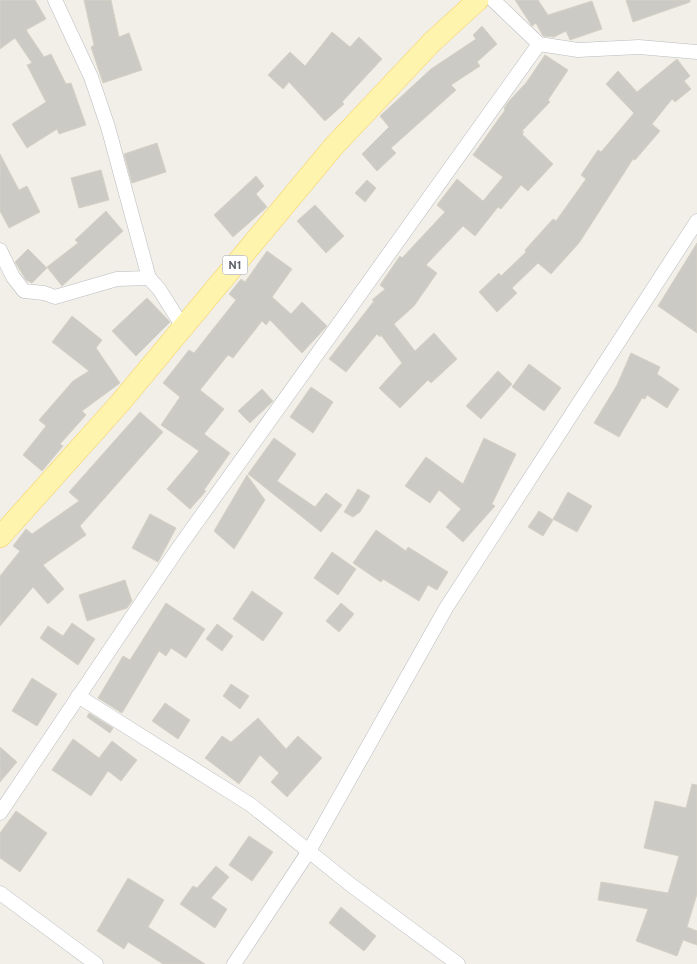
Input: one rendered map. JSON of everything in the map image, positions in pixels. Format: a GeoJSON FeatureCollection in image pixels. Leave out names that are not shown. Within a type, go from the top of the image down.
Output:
{"type":"FeatureCollection","features":[{"type":"Feature","properties":{"kind":"main road","name":"N1"},"geometry":{"type":"LineString","coordinates":[[0,537],[120,403],[334,146],[432,42],[478,0]]}},
{"type":"Feature","properties":{"kind":"street"},"geometry":{"type":"LineString","coordinates":[[493,0],[539,44],[578,50],[639,47],[697,52]]}},
{"type":"Feature","properties":{"kind":"street"},"geometry":{"type":"LineString","coordinates":[[59,2],[91,77],[108,127],[149,278],[159,289],[183,327]]}},
{"type":"Feature","properties":{"kind":"street"},"geometry":{"type":"LineString","coordinates":[[0,814],[179,548],[539,44]]}},
{"type":"Feature","properties":{"kind":"street"},"geometry":{"type":"LineString","coordinates":[[234,964],[309,851],[446,608],[697,221]]}},
{"type":"Feature","properties":{"kind":"street"},"geometry":{"type":"LineString","coordinates":[[0,250],[13,277],[24,291],[44,293],[55,297],[117,279],[149,278]]}},
{"type":"Feature","properties":{"kind":"street"},"geometry":{"type":"LineString","coordinates":[[78,696],[251,805],[351,885],[458,964]]}},
{"type":"Feature","properties":{"kind":"street"},"geometry":{"type":"LineString","coordinates":[[0,892],[96,964]]}},
{"type":"Feature","properties":{"kind":"building"},"geometry":{"type":"Polygon","coordinates":[[[0,0],[35,0],[46,19],[26,30],[44,57],[51,54],[66,84],[71,83],[86,125],[59,134],[57,129],[27,148],[12,124],[46,102],[27,65],[32,63],[15,38],[0,49],[0,0]]]}},
{"type":"Feature","properties":{"kind":"building"},"geometry":{"type":"Polygon","coordinates":[[[84,0],[111,0],[119,37],[129,33],[142,70],[103,83],[91,47],[94,45],[84,0]]]}},
{"type":"Feature","properties":{"kind":"building"},"geometry":{"type":"Polygon","coordinates":[[[515,0],[538,0],[548,15],[592,1],[602,29],[570,40],[566,31],[554,37],[543,36],[536,23],[532,26],[515,0]]]}},
{"type":"Feature","properties":{"kind":"building"},"geometry":{"type":"Polygon","coordinates":[[[626,0],[690,0],[690,2],[633,22],[626,0]]]}},
{"type":"Feature","properties":{"kind":"building"},"geometry":{"type":"Polygon","coordinates":[[[482,26],[497,44],[477,62],[480,66],[451,85],[456,90],[391,148],[396,153],[377,171],[362,154],[389,127],[380,116],[431,69],[476,39],[473,35],[482,26]]]}},
{"type":"Feature","properties":{"kind":"building"},"geometry":{"type":"Polygon","coordinates":[[[332,32],[350,47],[359,37],[382,59],[342,102],[344,104],[325,121],[289,82],[283,89],[268,75],[290,52],[305,66],[332,32]]]}},
{"type":"Feature","properties":{"kind":"building"},"geometry":{"type":"Polygon","coordinates":[[[545,55],[568,70],[548,100],[550,102],[522,131],[524,132],[522,134],[553,164],[528,191],[521,185],[501,209],[498,207],[475,236],[463,226],[426,265],[437,273],[414,306],[394,324],[415,351],[434,333],[457,359],[431,383],[428,380],[400,408],[379,388],[402,363],[381,335],[380,337],[377,334],[346,372],[329,359],[374,301],[372,300],[385,289],[380,285],[400,256],[402,258],[445,212],[437,205],[457,179],[483,201],[503,177],[473,155],[505,110],[504,108],[509,101],[526,83],[545,55]]]}},
{"type":"Feature","properties":{"kind":"building"},"geometry":{"type":"Polygon","coordinates":[[[677,59],[690,76],[684,81],[691,89],[675,102],[672,99],[652,124],[660,131],[635,160],[633,159],[579,243],[551,274],[538,263],[512,288],[517,293],[497,312],[479,292],[499,273],[501,276],[526,252],[525,250],[553,219],[556,221],[586,179],[581,175],[598,150],[601,152],[634,113],[606,84],[618,71],[637,92],[677,59]]]}},
{"type":"Feature","properties":{"kind":"building"},"geometry":{"type":"Polygon","coordinates":[[[157,143],[166,172],[132,183],[124,154],[157,143]]]}},
{"type":"Feature","properties":{"kind":"building"},"geometry":{"type":"Polygon","coordinates":[[[0,154],[19,190],[27,186],[40,212],[9,228],[0,211],[0,154]]]}},
{"type":"Feature","properties":{"kind":"building"},"geometry":{"type":"Polygon","coordinates":[[[101,170],[109,200],[79,208],[71,178],[101,170]]]}},
{"type":"Feature","properties":{"kind":"building"},"geometry":{"type":"Polygon","coordinates":[[[256,176],[264,186],[256,194],[267,207],[233,237],[214,215],[256,176]]]}},
{"type":"Feature","properties":{"kind":"building"},"geometry":{"type":"Polygon","coordinates":[[[367,180],[376,188],[365,202],[355,193],[367,180]]]}},
{"type":"Feature","properties":{"kind":"building"},"geometry":{"type":"Polygon","coordinates":[[[315,205],[344,236],[326,253],[297,221],[315,205]]]}},
{"type":"Feature","properties":{"kind":"building"},"geometry":{"type":"Polygon","coordinates":[[[106,211],[123,231],[62,286],[47,267],[78,243],[75,240],[106,211]]]}},
{"type":"Feature","properties":{"kind":"building"},"geometry":{"type":"Polygon","coordinates":[[[697,243],[697,333],[658,306],[697,243]]]}},
{"type":"Feature","properties":{"kind":"building"},"geometry":{"type":"Polygon","coordinates":[[[28,249],[47,268],[32,283],[26,280],[15,262],[28,249]]]}},
{"type":"Feature","properties":{"kind":"building"},"geometry":{"type":"Polygon","coordinates":[[[267,251],[292,269],[272,297],[291,314],[302,302],[327,326],[302,353],[270,320],[266,325],[262,321],[233,358],[228,355],[200,390],[224,409],[204,434],[230,453],[204,490],[206,491],[190,509],[167,489],[199,451],[161,425],[180,397],[163,383],[189,350],[194,353],[236,300],[229,294],[241,279],[245,282],[267,251]]]}},
{"type":"Feature","properties":{"kind":"building"},"geometry":{"type":"Polygon","coordinates":[[[147,298],[170,322],[136,356],[112,331],[147,298]]]}},
{"type":"Feature","properties":{"kind":"building"},"geometry":{"type":"Polygon","coordinates":[[[72,316],[102,340],[96,348],[120,383],[82,411],[86,415],[60,444],[63,446],[42,471],[23,455],[46,426],[39,420],[73,381],[89,371],[52,342],[72,316]]]}},
{"type":"Feature","properties":{"kind":"building"},"geometry":{"type":"Polygon","coordinates":[[[631,353],[660,367],[657,374],[679,389],[667,408],[647,395],[645,399],[642,398],[619,437],[594,423],[617,385],[631,353]]]}},
{"type":"Feature","properties":{"kind":"building"},"geometry":{"type":"Polygon","coordinates":[[[529,364],[561,388],[544,411],[512,387],[529,364]]]}},
{"type":"Feature","properties":{"kind":"building"},"geometry":{"type":"Polygon","coordinates":[[[498,371],[512,384],[481,419],[466,406],[498,371]]]}},
{"type":"Feature","properties":{"kind":"building"},"geometry":{"type":"Polygon","coordinates":[[[311,387],[333,402],[313,433],[290,417],[311,387]]]}},
{"type":"Feature","properties":{"kind":"building"},"geometry":{"type":"Polygon","coordinates":[[[262,389],[273,401],[250,423],[238,411],[262,389]]]}},
{"type":"Feature","properties":{"kind":"building"},"geometry":{"type":"Polygon","coordinates":[[[140,412],[163,432],[80,526],[86,535],[43,565],[64,589],[48,604],[33,587],[0,626],[0,576],[20,551],[13,546],[26,529],[32,534],[79,501],[69,492],[140,412]]]}},
{"type":"Feature","properties":{"kind":"building"},"geometry":{"type":"Polygon","coordinates":[[[274,438],[296,454],[277,481],[315,507],[326,493],[342,505],[321,532],[248,474],[274,438]]]}},
{"type":"Feature","properties":{"kind":"building"},"geometry":{"type":"Polygon","coordinates":[[[484,438],[516,454],[492,504],[495,506],[463,542],[446,527],[461,509],[439,490],[430,503],[405,486],[426,457],[463,484],[484,438]]]}},
{"type":"Feature","properties":{"kind":"building"},"geometry":{"type":"Polygon","coordinates":[[[247,475],[265,500],[234,549],[214,531],[247,475]]]}},
{"type":"Feature","properties":{"kind":"building"},"geometry":{"type":"Polygon","coordinates":[[[358,489],[370,496],[360,512],[353,517],[344,512],[358,489]]]}},
{"type":"Feature","properties":{"kind":"building"},"geometry":{"type":"Polygon","coordinates":[[[568,492],[592,506],[577,532],[553,519],[568,492]]]}},
{"type":"Feature","properties":{"kind":"building"},"geometry":{"type":"Polygon","coordinates":[[[539,511],[553,520],[543,536],[528,527],[539,511]]]}},
{"type":"Feature","properties":{"kind":"building"},"geometry":{"type":"Polygon","coordinates":[[[150,514],[176,528],[158,562],[132,548],[150,514]]]}},
{"type":"Feature","properties":{"kind":"building"},"geometry":{"type":"Polygon","coordinates":[[[376,530],[406,551],[408,547],[448,572],[437,590],[428,585],[419,601],[383,579],[381,582],[353,563],[376,530]]]}},
{"type":"Feature","properties":{"kind":"building"},"geometry":{"type":"Polygon","coordinates":[[[332,552],[356,569],[338,595],[314,578],[332,552]]]}},
{"type":"Feature","properties":{"kind":"building"},"geometry":{"type":"Polygon","coordinates":[[[125,580],[132,601],[127,608],[87,621],[79,595],[125,580]]]}},
{"type":"Feature","properties":{"kind":"building"},"geometry":{"type":"Polygon","coordinates":[[[252,591],[283,613],[263,641],[233,619],[252,591]]]}},
{"type":"Feature","properties":{"kind":"building"},"geometry":{"type":"Polygon","coordinates":[[[166,603],[205,629],[186,658],[171,648],[166,656],[159,651],[122,713],[98,698],[123,656],[130,660],[166,603]]]}},
{"type":"Feature","properties":{"kind":"building"},"geometry":{"type":"Polygon","coordinates":[[[341,603],[354,614],[339,632],[326,621],[341,603]]]}},
{"type":"Feature","properties":{"kind":"building"},"geometry":{"type":"Polygon","coordinates":[[[72,623],[95,639],[78,665],[40,638],[48,626],[63,636],[72,623]]]}},
{"type":"Feature","properties":{"kind":"building"},"geometry":{"type":"Polygon","coordinates":[[[217,624],[233,636],[222,651],[206,639],[217,624]]]}},
{"type":"Feature","properties":{"kind":"building"},"geometry":{"type":"Polygon","coordinates":[[[32,678],[57,694],[37,726],[12,711],[32,678]]]}},
{"type":"Feature","properties":{"kind":"building"},"geometry":{"type":"Polygon","coordinates":[[[231,684],[249,696],[240,709],[223,696],[231,684]]]}},
{"type":"Feature","properties":{"kind":"building"},"geometry":{"type":"Polygon","coordinates":[[[165,703],[190,720],[178,739],[152,721],[165,703]]]}},
{"type":"Feature","properties":{"kind":"building"},"geometry":{"type":"Polygon","coordinates":[[[89,713],[113,728],[110,733],[87,717],[89,713]]]}},
{"type":"Feature","properties":{"kind":"building"},"geometry":{"type":"Polygon","coordinates":[[[258,718],[286,749],[298,736],[322,758],[287,797],[271,782],[279,773],[260,755],[239,784],[205,758],[222,736],[231,742],[258,718]]]}},
{"type":"Feature","properties":{"kind":"building"},"geometry":{"type":"Polygon","coordinates":[[[73,739],[99,758],[112,741],[137,760],[121,781],[108,771],[91,796],[52,770],[73,739]]]}},
{"type":"Feature","properties":{"kind":"building"},"geometry":{"type":"Polygon","coordinates":[[[0,747],[17,762],[0,782],[0,747]]]}},
{"type":"Feature","properties":{"kind":"building"},"geometry":{"type":"Polygon","coordinates":[[[692,784],[697,785],[697,894],[687,927],[697,931],[697,945],[683,940],[677,956],[636,941],[648,909],[598,900],[601,882],[668,893],[679,856],[644,848],[655,801],[686,808],[692,784]]]}},
{"type":"Feature","properties":{"kind":"building"},"geometry":{"type":"Polygon","coordinates":[[[16,811],[47,833],[20,872],[0,858],[0,833],[16,811]]]}},
{"type":"Feature","properties":{"kind":"building"},"geometry":{"type":"Polygon","coordinates":[[[249,836],[273,852],[252,881],[229,865],[249,836]]]}},
{"type":"Feature","properties":{"kind":"building"},"geometry":{"type":"Polygon","coordinates":[[[216,866],[229,877],[211,898],[227,909],[215,928],[180,904],[193,886],[197,888],[216,866]]]}},
{"type":"Feature","properties":{"kind":"building"},"geometry":{"type":"Polygon","coordinates":[[[128,878],[164,900],[148,927],[205,964],[163,964],[128,942],[124,949],[97,931],[128,878]]]}},
{"type":"Feature","properties":{"kind":"building"},"geometry":{"type":"Polygon","coordinates":[[[341,907],[376,936],[364,951],[329,923],[341,907]]]}}]}
